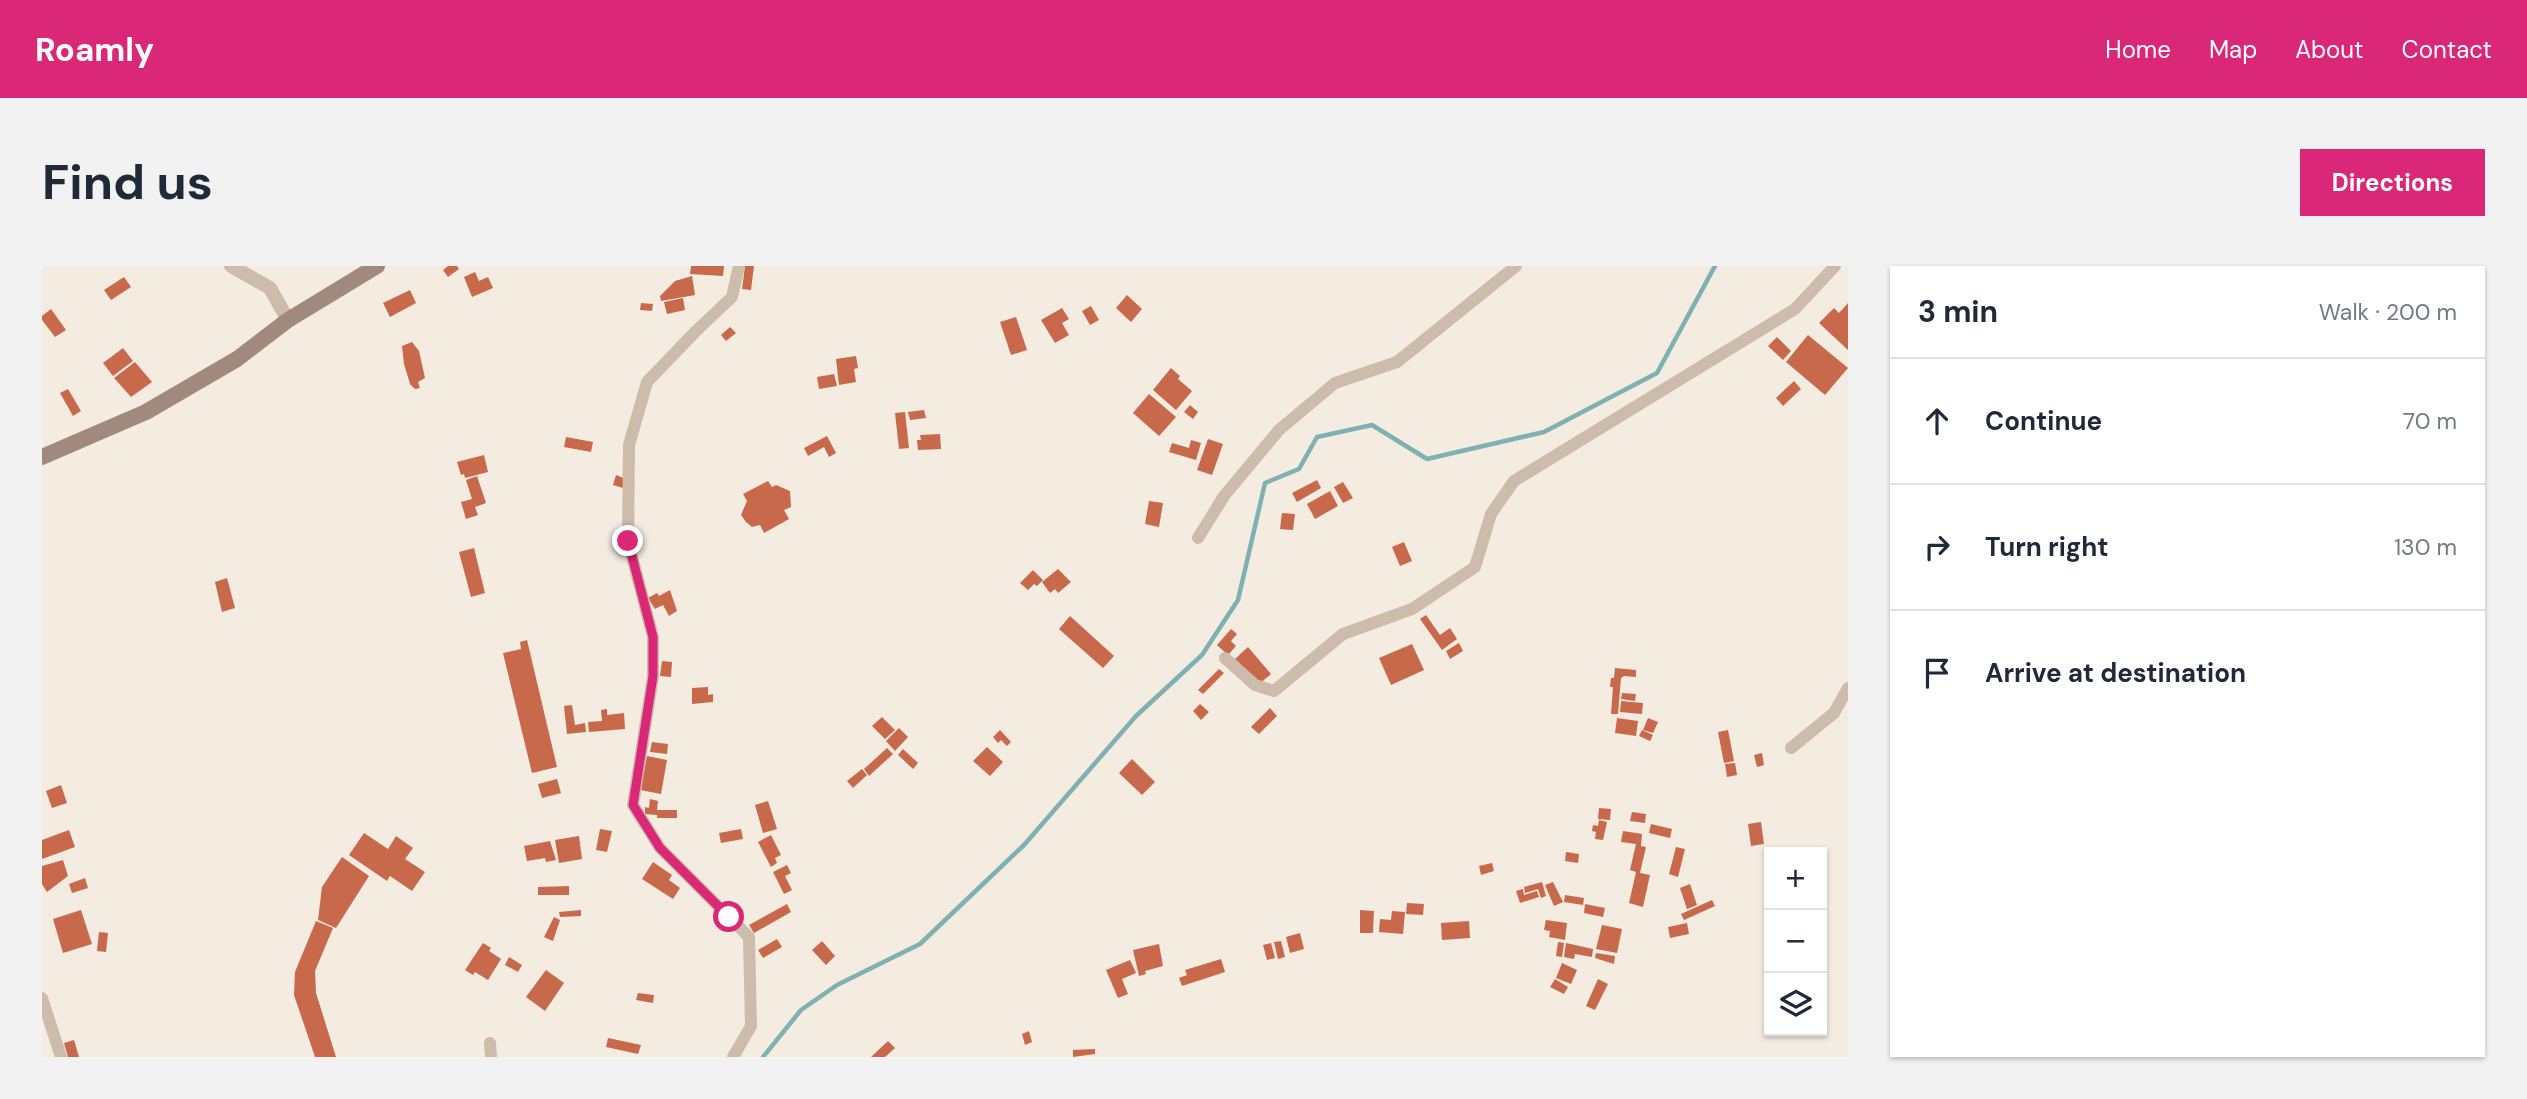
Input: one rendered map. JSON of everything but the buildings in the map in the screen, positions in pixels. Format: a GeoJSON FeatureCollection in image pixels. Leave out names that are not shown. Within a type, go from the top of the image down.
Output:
{"type":"FeatureCollection","features":[{"type":"Feature","properties":{"kind":"main road"},"geometry":{"type":"LineString","coordinates":[[42,457],[146,412],[237,359],[288,320],[377,266]]}},
{"type":"Feature","properties":{"kind":"street"},"geometry":{"type":"LineString","coordinates":[[231,266],[270,288],[288,320]]}},
{"type":"Feature","properties":{"kind":"street"},"geometry":{"type":"LineString","coordinates":[[733,1057],[751,1026],[749,937],[660,848],[633,805],[653,676],[653,637],[628,541],[629,445],[647,382],[732,297],[739,266]]}},
{"type":"Feature","properties":{"kind":"street"},"geometry":{"type":"LineString","coordinates":[[1198,538],[1224,496],[1279,430],[1335,383],[1397,362],[1516,266]]}},
{"type":"Feature","properties":{"kind":"street"},"geometry":{"type":"LineString","coordinates":[[1225,657],[1255,685],[1274,691],[1343,634],[1412,609],[1475,567],[1492,514],[1514,481],[1795,309],[1835,266]]}},
{"type":"Feature","properties":{"kind":"street"},"geometry":{"type":"LineString","coordinates":[[1791,748],[1834,713],[1848,688]]}},
{"type":"Feature","properties":{"kind":"street"},"geometry":{"type":"LineString","coordinates":[[42,998],[61,1057]]}},
{"type":"Feature","properties":{"kind":"street"},"geometry":{"type":"LineString","coordinates":[[491,1043],[491,1057]]}},
{"type":"Feature","properties":{"kind":"waterway"},"geometry":{"type":"LineString","coordinates":[[763,1057],[801,1010],[837,985],[920,944],[1024,845],[1136,716],[1202,655],[1238,600],[1265,483],[1299,469],[1317,437],[1372,425],[1427,459],[1544,432],[1657,373],[1715,266]]}},
{"type":"Feature","properties":{"kind":"route"},"geometry":{"type":"LineString","coordinates":[[628,541],[653,637],[653,676],[633,805],[660,848],[729,917]]}}]}
